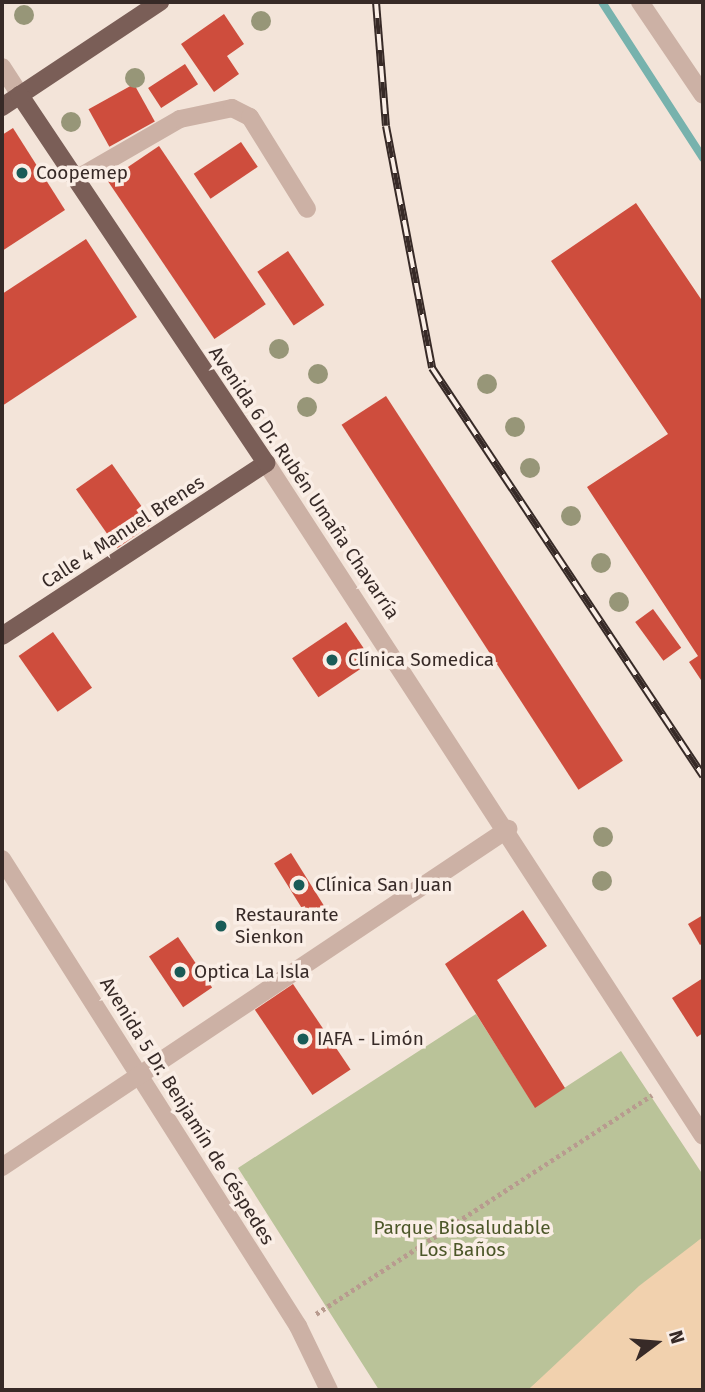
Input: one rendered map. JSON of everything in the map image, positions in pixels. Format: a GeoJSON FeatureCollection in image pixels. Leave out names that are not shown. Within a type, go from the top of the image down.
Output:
{"type":"FeatureCollection","features":[{"type":"Feature","properties":{"kind":"main road"},"geometry":{"type":"LineString","coordinates":[[2,107],[160,2]]}},
{"type":"Feature","properties":{"kind":"main road","name":"Avenida 6 Dr. Rubén Umaña Chavarría"},"geometry":{"type":"LineString","coordinates":[[20,95],[267,463]]}},
{"type":"Feature","properties":{"kind":"main road","name":"Calle 4 Manuel Brenes"},"geometry":{"type":"LineString","coordinates":[[2,636],[267,463]]}},
{"type":"Feature","properties":{"kind":"street"},"geometry":{"type":"LineString","coordinates":[[640,2],[702,90]]}},
{"type":"Feature","properties":{"kind":"street","name":"Avenida 6 Dr. Rubén Umaña Chavarría"},"geometry":{"type":"LineString","coordinates":[[2,67],[20,95]]}},
{"type":"Feature","properties":{"kind":"street"},"geometry":{"type":"LineString","coordinates":[[76,179],[180,119],[232,108],[250,117],[307,209]]}},
{"type":"Feature","properties":{"kind":"street","name":"Avenida 6 Dr. Rubén Umaña Chavarría"},"geometry":{"type":"LineString","coordinates":[[267,463],[508,829],[703,1136]]}},
{"type":"Feature","properties":{"kind":"street"},"geometry":{"type":"LineString","coordinates":[[2,1167],[508,829]]}},
{"type":"Feature","properties":{"kind":"street","name":"Avenida 5 Dr. Benjamín de Céspedes"},"geometry":{"type":"LineString","coordinates":[[2,859],[298,1326],[329,1390]]}},
{"type":"Feature","properties":{"kind":"path"},"geometry":{"type":"LineString","coordinates":[[298,1326],[670,1083]]}},
{"type":"Feature","properties":{"kind":"green space","name":"Parque Biosaludable Los Baños"},"geometry":{"type":"Polygon","coordinates":[[[476,1014],[535,1107],[621,1051],[703,1175],[703,1237],[528,1390],[379,1390],[238,1168],[476,1014]]]}},
{"type":"Feature","properties":{"kind":"sand"},"geometry":{"type":"Polygon","coordinates":[[[703,1237],[703,1390],[528,1390],[639,1286],[703,1237]]]}},
{"type":"Feature","properties":{"kind":"building"},"geometry":{"type":"Polygon","coordinates":[[[224,14],[244,44],[227,56],[239,74],[214,92],[181,44],[224,14]]]}},
{"type":"Feature","properties":{"kind":"building"},"geometry":{"type":"Polygon","coordinates":[[[185,64],[198,84],[161,108],[148,88],[185,64]]]}},
{"type":"Feature","properties":{"kind":"building"},"geometry":{"type":"Polygon","coordinates":[[[134,84],[155,122],[109,147],[89,109],[134,84]]]}},
{"type":"Feature","properties":{"kind":"building","name":"Coopemep"},"geometry":{"type":"Polygon","coordinates":[[[13,128],[65,210],[2,251],[2,135],[13,128]]]}},
{"type":"Feature","properties":{"kind":"building"},"geometry":{"type":"Polygon","coordinates":[[[241,142],[258,167],[211,199],[194,174],[241,142]]]}},
{"type":"Feature","properties":{"kind":"building"},"geometry":{"type":"Polygon","coordinates":[[[159,146],[266,304],[214,339],[108,181],[159,146]]]}},
{"type":"Feature","properties":{"kind":"building"},"geometry":{"type":"Polygon","coordinates":[[[636,203],[703,302],[703,683],[689,662],[698,656],[587,487],[668,434],[551,261],[636,203]]]}},
{"type":"Feature","properties":{"kind":"building"},"geometry":{"type":"Polygon","coordinates":[[[86,239],[137,317],[2,406],[2,294],[86,239]]]}},
{"type":"Feature","properties":{"kind":"building"},"geometry":{"type":"Polygon","coordinates":[[[288,251],[324,305],[294,326],[257,272],[288,251]]]}},
{"type":"Feature","properties":{"kind":"building"},"geometry":{"type":"Polygon","coordinates":[[[386,396],[623,761],[578,790],[342,425],[386,396]]]}},
{"type":"Feature","properties":{"kind":"building"},"geometry":{"type":"Polygon","coordinates":[[[112,464],[153,523],[117,548],[76,489],[112,464]]]}},
{"type":"Feature","properties":{"kind":"building"},"geometry":{"type":"Polygon","coordinates":[[[653,609],[681,648],[663,661],[635,622],[653,609]]]}},
{"type":"Feature","properties":{"kind":"building","name":"Clínica Somedica"},"geometry":{"type":"Polygon","coordinates":[[[346,622],[372,661],[318,697],[292,658],[346,622]]]}},
{"type":"Feature","properties":{"kind":"building"},"geometry":{"type":"Polygon","coordinates":[[[53,632],[92,688],[58,712],[19,656],[53,632]]]}},
{"type":"Feature","properties":{"kind":"building","name":"Clínica San Juan"},"geometry":{"type":"Polygon","coordinates":[[[291,853],[324,906],[307,916],[274,864],[291,853]]]}},
{"type":"Feature","properties":{"kind":"building"},"geometry":{"type":"Polygon","coordinates":[[[523,910],[547,946],[497,980],[565,1088],[535,1108],[445,964],[523,910]]]}},
{"type":"Feature","properties":{"kind":"building"},"geometry":{"type":"Polygon","coordinates":[[[703,915],[703,943],[700,945],[688,924],[703,915]]]}},
{"type":"Feature","properties":{"kind":"building","name":"Optica La Isla"},"geometry":{"type":"Polygon","coordinates":[[[178,937],[212,988],[183,1007],[149,957],[178,937]]]}},
{"type":"Feature","properties":{"kind":"building"},"geometry":{"type":"Polygon","coordinates":[[[703,978],[703,1033],[697,1037],[672,998],[703,978]]]}},
{"type":"Feature","properties":{"kind":"building","name":"IAFA - Limón"},"geometry":{"type":"Polygon","coordinates":[[[293,984],[351,1069],[312,1095],[255,1010],[293,984]]]}},
{"type":"Feature","properties":{"kind":"waterway"},"geometry":{"type":"LineString","coordinates":[[602,2],[703,158]]}},
{"type":"Feature","properties":{"kind":"railway"},"geometry":{"type":"LineString","coordinates":[[376,2],[386,126],[432,368],[703,776]]}},
{"type":"Feature","properties":{"kind":"place","name":"Coopemep"},"geometry":{"type":"Point","coordinates":[22,173]}},
{"type":"Feature","properties":{"kind":"place","name":"Clínica Somedica"},"geometry":{"type":"Point","coordinates":[332,660]}},
{"type":"Feature","properties":{"kind":"place","name":"Clínica San Juan"},"geometry":{"type":"Point","coordinates":[299,885]}},
{"type":"Feature","properties":{"kind":"place","name":"Restaurante Sienkon"},"geometry":{"type":"Point","coordinates":[221,926]}},
{"type":"Feature","properties":{"kind":"place","name":"Optica La Isla"},"geometry":{"type":"Point","coordinates":[180,972]}},
{"type":"Feature","properties":{"kind":"place","name":"IAFA - Limón"},"geometry":{"type":"Point","coordinates":[303,1039]}}]}
